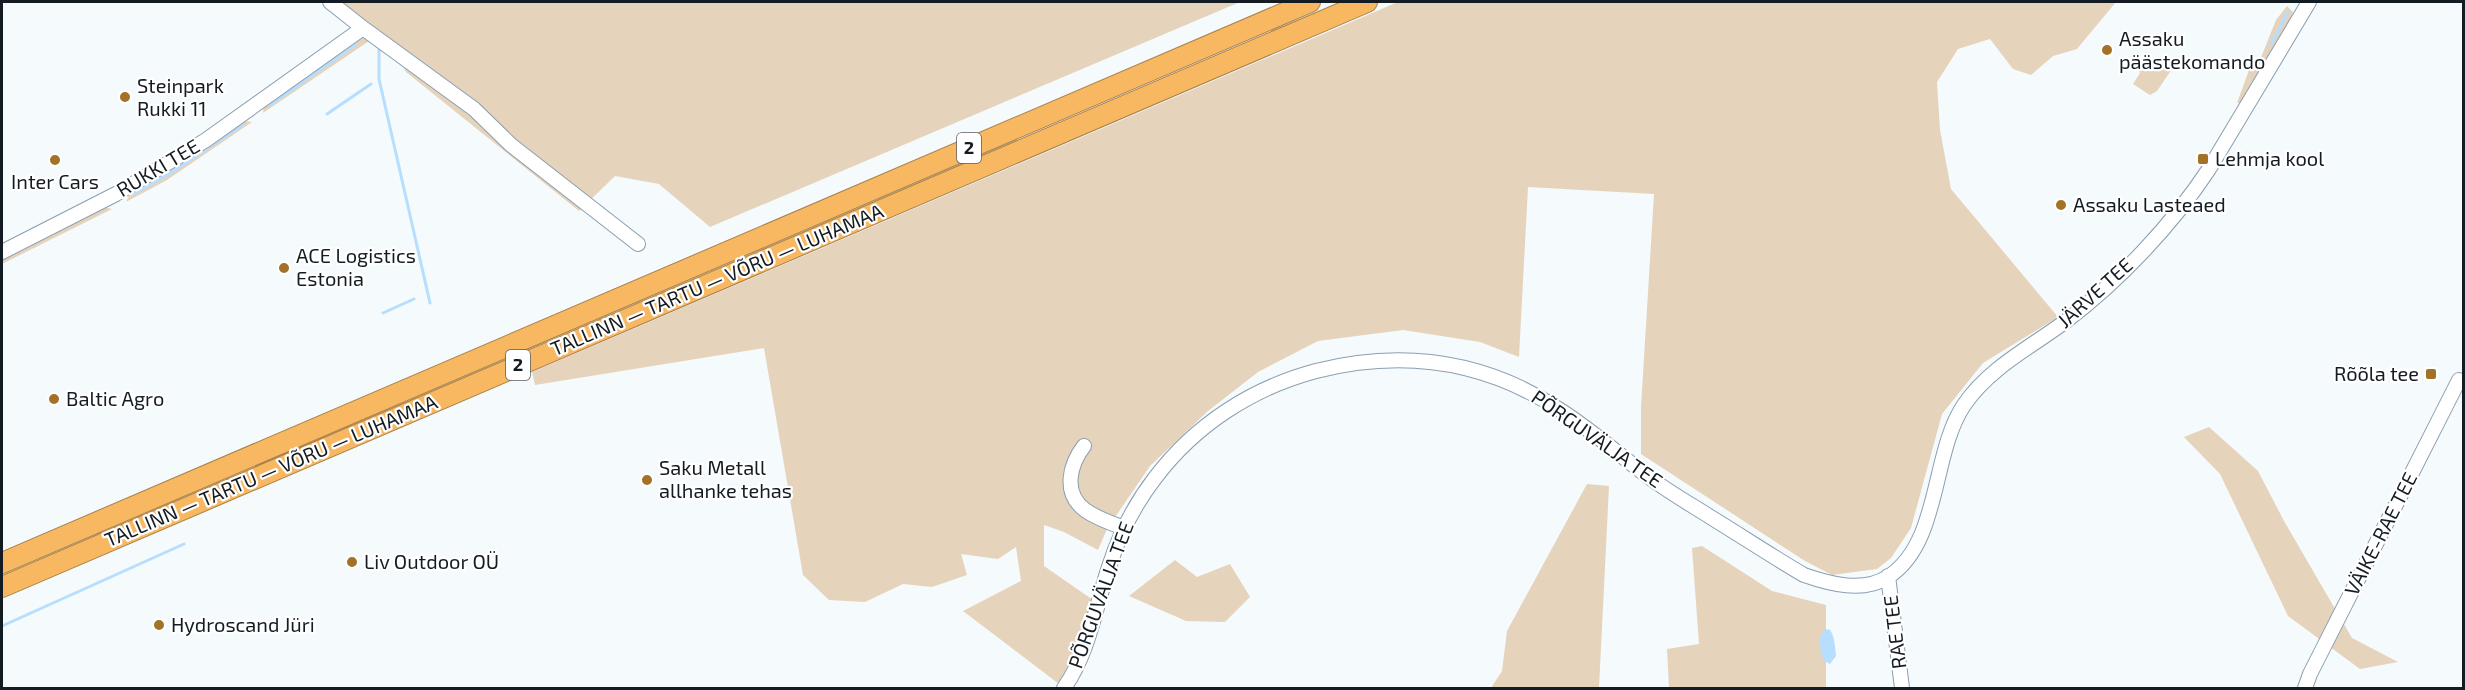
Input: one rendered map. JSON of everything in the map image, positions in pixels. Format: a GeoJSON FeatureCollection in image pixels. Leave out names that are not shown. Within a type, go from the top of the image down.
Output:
{"type":"FeatureCollection","features":[{"type":"Feature","properties":{"kind":"highway","name":"TALLINN — TARTU — VÕRU — LUHAMAA"},"geometry":{"type":"LineString","coordinates":[[2,563],[1310,2]]}},
{"type":"Feature","properties":{"kind":"highway","name":"TALLINN — TARTU — VÕRU — LUHAMAA"},"geometry":{"type":"LineString","coordinates":[[2,587],[1367,2]]}},
{"type":"Feature","properties":{"kind":"street"},"geometry":{"type":"LineString","coordinates":[[330,2],[474,109],[512,145],[638,244]]}},
{"type":"Feature","properties":{"kind":"street","name":"JÄRVE TEE"},"geometry":{"type":"LineString","coordinates":[[1888,576],[1907,560],[1919,539],[1949,437],[1964,405],[1999,369],[2067,321],[2102,292],[2163,230],[2192,195],[2209,169],[2309,2]]}},
{"type":"Feature","properties":{"kind":"street","name":"RUKKI TEE"},"geometry":{"type":"LineString","coordinates":[[2,252],[116,194],[206,140],[363,28]]}},
{"type":"Feature","properties":{"kind":"street","name":"PÕRGUVÄLJA TEE"},"geometry":{"type":"LineString","coordinates":[[1064,688],[1079,663],[1110,563],[1124,528],[1155,478],[1187,441],[1217,417],[1259,391],[1290,378],[1337,366],[1400,360],[1432,361],[1477,370],[1533,393],[1578,422],[1648,476],[1804,574],[1824,582],[1845,586],[1860,585],[1888,576]]}},
{"type":"Feature","properties":{"kind":"street","name":"VÄIKE-RAE TEE"},"geometry":{"type":"LineString","coordinates":[[2305,688],[2459,380]]}},
{"type":"Feature","properties":{"kind":"street"},"geometry":{"type":"LineString","coordinates":[[1084,446],[1074,459],[1071,471],[1070,483],[1075,498],[1084,509],[1124,528]]}},
{"type":"Feature","properties":{"kind":"street","name":"RAE TEE"},"geometry":{"type":"LineString","coordinates":[[1888,576],[1902,688]]}},
{"type":"Feature","properties":{"kind":"shaded area"},"geometry":{"type":"Polygon","coordinates":[[[336,2],[1240,2],[710,227],[659,184],[615,176],[579,211],[406,72],[391,45],[336,2]]]}},
{"type":"Feature","properties":{"kind":"shaded area"},"geometry":{"type":"Polygon","coordinates":[[[1398,2],[2116,2],[2077,49],[2053,56],[2031,75],[2013,69],[1990,39],[1958,49],[1937,82],[1940,130],[1951,189],[2058,317],[1983,363],[1942,414],[1911,528],[1891,558],[1877,569],[1832,575],[1805,561],[1641,454],[1641,407],[1654,194],[1528,187],[1519,357],[1480,342],[1403,330],[1318,341],[1258,372],[1208,411],[1150,466],[1107,529],[1098,550],[1064,532],[1044,525],[1044,566],[1093,600],[1079,644],[1059,684],[963,611],[1021,581],[1016,547],[998,559],[961,554],[967,575],[932,587],[903,584],[865,602],[829,600],[803,575],[764,348],[535,385],[532,372],[1398,2]]]}},
{"type":"Feature","properties":{"kind":"shaded area"},"geometry":{"type":"Polygon","coordinates":[[[2287,6],[2293,12],[2292,17],[2243,103],[2237,103],[2249,70],[2260,60],[2276,20],[2287,6]]]}},
{"type":"Feature","properties":{"kind":"shaded area"},"geometry":{"type":"Polygon","coordinates":[[[367,36],[372,39],[263,113],[264,106],[360,38],[367,36]]]}},
{"type":"Feature","properties":{"kind":"shaded area"},"geometry":{"type":"Polygon","coordinates":[[[2156,57],[2170,64],[2172,69],[2157,91],[2150,95],[2133,84],[2140,73],[2138,70],[2156,57]]]}},
{"type":"Feature","properties":{"kind":"shaded area"},"geometry":{"type":"Polygon","coordinates":[[[244,121],[252,122],[167,180],[126,202],[131,191],[244,121]]]}},
{"type":"Feature","properties":{"kind":"shaded area"},"geometry":{"type":"Polygon","coordinates":[[[103,207],[112,209],[2,264],[2,256],[103,207]]]}},
{"type":"Feature","properties":{"kind":"shaded area"},"geometry":{"type":"Polygon","coordinates":[[[2209,427],[2258,471],[2284,521],[2352,638],[2398,662],[2360,669],[2288,616],[2220,474],[2184,437],[2209,427]]]}},
{"type":"Feature","properties":{"kind":"shaded area"},"geometry":{"type":"Polygon","coordinates":[[[1587,484],[1609,486],[1599,688],[1491,688],[1502,671],[1507,631],[1587,484]]]}},
{"type":"Feature","properties":{"kind":"shaded area"},"geometry":{"type":"Polygon","coordinates":[[[1702,546],[1772,591],[1826,605],[1826,688],[1669,688],[1667,649],[1699,644],[1692,548],[1702,546]]]}},
{"type":"Feature","properties":{"kind":"shaded area"},"geometry":{"type":"Polygon","coordinates":[[[1175,560],[1197,577],[1230,564],[1250,597],[1225,622],[1186,621],[1129,596],[1175,560]]]}},
{"type":"Feature","properties":{"kind":"water"},"geometry":{"type":"Polygon","coordinates":[[[1825,629],[1830,630],[1833,636],[1836,656],[1830,664],[1824,661],[1820,648],[1822,632],[1825,629]]]}},
{"type":"Feature","properties":{"kind":"waterway"},"geometry":{"type":"LineString","coordinates":[[2271,44],[2288,12]]}},
{"type":"Feature","properties":{"kind":"waterway"},"geometry":{"type":"LineString","coordinates":[[270,105],[356,44]]}},
{"type":"Feature","properties":{"kind":"waterway"},"geometry":{"type":"LineString","coordinates":[[379,47],[379,79],[430,303]]}},
{"type":"Feature","properties":{"kind":"waterway"},"geometry":{"type":"LineString","coordinates":[[327,114],[371,84]]}},
{"type":"Feature","properties":{"kind":"waterway"},"geometry":{"type":"LineString","coordinates":[[135,193],[169,174],[242,125]]}},
{"type":"Feature","properties":{"kind":"waterway"},"geometry":{"type":"LineString","coordinates":[[383,313],[414,299]]}},
{"type":"Feature","properties":{"kind":"waterway"},"geometry":{"type":"LineString","coordinates":[[2,626],[184,544]]}},
{"type":"Feature","properties":{"kind":"place","name":"Assaku päästekomando"},"geometry":{"type":"Point","coordinates":[2107,50]}},
{"type":"Feature","properties":{"kind":"place","name":"Steinpark Rukki 11"},"geometry":{"type":"Point","coordinates":[125,97]}},
{"type":"Feature","properties":{"kind":"place","name":"Lehmja kool"},"geometry":{"type":"Point","coordinates":[2203,159]}},
{"type":"Feature","properties":{"kind":"place","name":"Inter Cars"},"geometry":{"type":"Point","coordinates":[55,160]}},
{"type":"Feature","properties":{"kind":"place","name":"Assaku Lasteaed"},"geometry":{"type":"Point","coordinates":[2061,205]}},
{"type":"Feature","properties":{"kind":"place","name":"ACE Logistics Estonia"},"geometry":{"type":"Point","coordinates":[284,268]}},
{"type":"Feature","properties":{"kind":"place","name":"Rõõla tee"},"geometry":{"type":"Point","coordinates":[2431,374]}},
{"type":"Feature","properties":{"kind":"place","name":"Baltic Agro"},"geometry":{"type":"Point","coordinates":[54,399]}},
{"type":"Feature","properties":{"kind":"place","name":"Saku Metall allhanke tehas"},"geometry":{"type":"Point","coordinates":[647,480]}},
{"type":"Feature","properties":{"kind":"place","name":"Liv Outdoor OÜ"},"geometry":{"type":"Point","coordinates":[352,562]}},
{"type":"Feature","properties":{"kind":"place","name":"Hydroscand Jüri"},"geometry":{"type":"Point","coordinates":[159,625]}}]}
